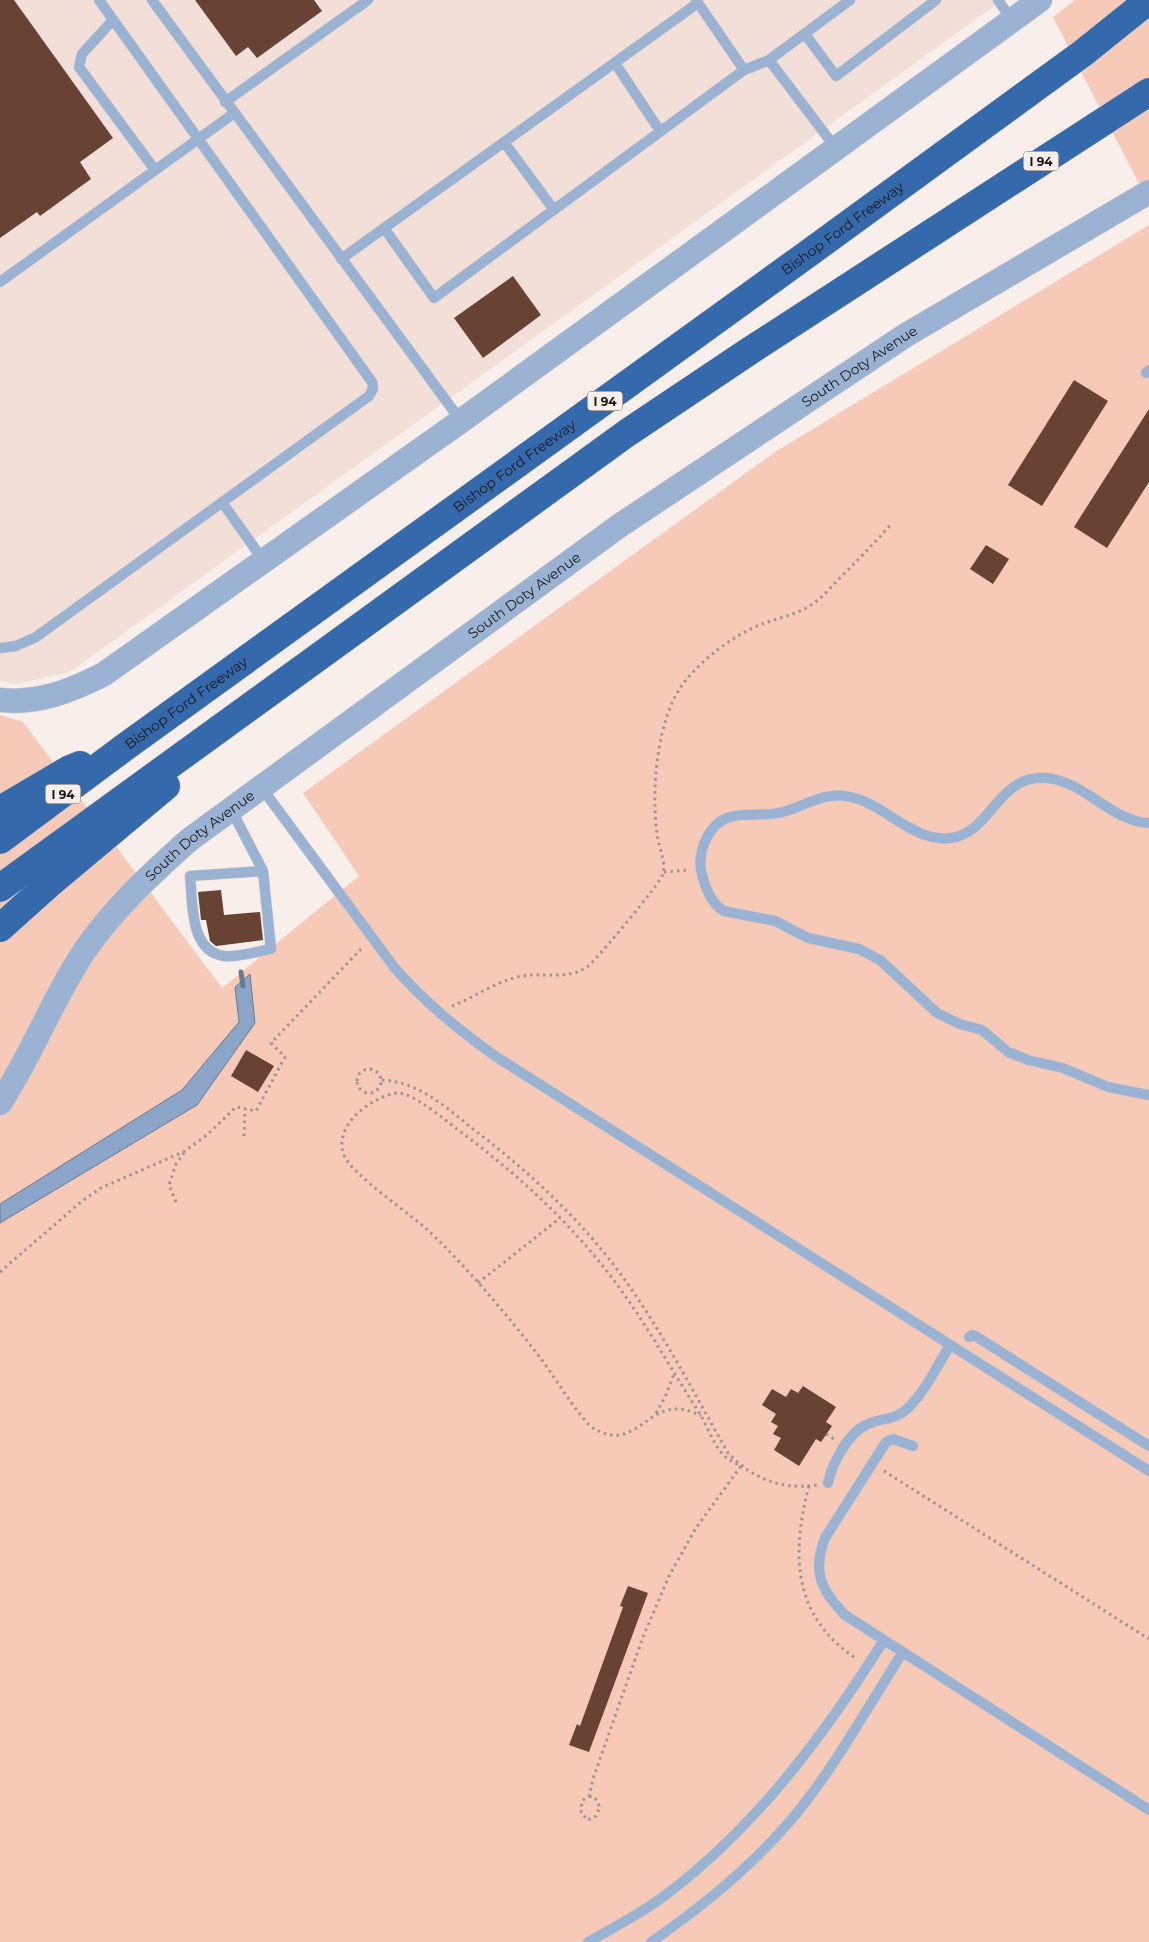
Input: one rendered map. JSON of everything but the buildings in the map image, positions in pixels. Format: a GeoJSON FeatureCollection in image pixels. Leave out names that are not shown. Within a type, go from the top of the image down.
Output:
{"type":"FeatureCollection","features":[{"type":"Feature","properties":{"kind":"highway","name":"Bishop Ford Freeway"},"geometry":{"type":"LineString","coordinates":[[0,840],[125,747],[508,471],[1083,52],[1149,0]]}},
{"type":"Feature","properties":{"kind":"highway"},"geometry":{"type":"LineString","coordinates":[[1083,52],[1149,12]]}},
{"type":"Feature","properties":{"kind":"highway","name":"I 94"},"geometry":{"type":"LineString","coordinates":[[0,888],[627,434],[751,350],[1149,92]]}},
{"type":"Feature","properties":{"kind":"highway"},"geometry":{"type":"LineString","coordinates":[[1120,110],[1149,107]]}},
{"type":"Feature","properties":{"kind":"highway"},"geometry":{"type":"LineString","coordinates":[[0,928],[49,884],[149,802],[251,705]]}},
{"type":"Feature","properties":{"kind":"highway"},"geometry":{"type":"LineString","coordinates":[[0,810],[68,770],[125,747]]}},
{"type":"Feature","properties":{"kind":"street"},"geometry":{"type":"LineString","coordinates":[[0,700],[20,700],[64,693],[104,674],[461,421],[835,147],[1040,0]]}},
{"type":"Feature","properties":{"kind":"street","name":"South Doty Avenue"},"geometry":{"type":"LineString","coordinates":[[0,1103],[64,985],[85,951],[111,916],[136,888],[189,840],[627,520],[906,335],[1149,192]]}},
{"type":"Feature","properties":{"kind":"lane"},"geometry":{"type":"LineString","coordinates":[[0,648],[16,646],[36,637],[368,396],[373,385],[99,0]]}},
{"type":"Feature","properties":{"kind":"lane"},"geometry":{"type":"LineString","coordinates":[[152,0],[224,102],[461,421]]}},
{"type":"Feature","properties":{"kind":"lane"},"geometry":{"type":"LineString","coordinates":[[224,102],[368,0]]}},
{"type":"Feature","properties":{"kind":"lane"},"geometry":{"type":"LineString","coordinates":[[384,228],[434,298],[744,70],[769,60],[850,0]]}},
{"type":"Feature","properties":{"kind":"lane"},"geometry":{"type":"LineString","coordinates":[[805,34],[836,76],[936,0]]}},
{"type":"Feature","properties":{"kind":"lane"},"geometry":{"type":"LineString","coordinates":[[998,0],[1012,20]]}},
{"type":"Feature","properties":{"kind":"lane"},"geometry":{"type":"LineString","coordinates":[[341,259],[615,63],[697,1],[744,70]]}},
{"type":"Feature","properties":{"kind":"lane"},"geometry":{"type":"LineString","coordinates":[[113,20],[82,54],[79,67],[155,170]]}},
{"type":"Feature","properties":{"kind":"lane"},"geometry":{"type":"LineString","coordinates":[[769,60],[835,147]]}},
{"type":"Feature","properties":{"kind":"lane"},"geometry":{"type":"LineString","coordinates":[[615,63],[660,131]]}},
{"type":"Feature","properties":{"kind":"lane"},"geometry":{"type":"LineString","coordinates":[[0,282],[233,114]]}},
{"type":"Feature","properties":{"kind":"lane"},"geometry":{"type":"LineString","coordinates":[[504,142],[554,210]]}},
{"type":"Feature","properties":{"kind":"lane"},"geometry":{"type":"LineString","coordinates":[[222,502],[263,560]]}},
{"type":"Feature","properties":{"kind":"lane"},"geometry":{"type":"LineString","coordinates":[[1149,824],[1129,819],[1069,784],[1047,778],[1034,778],[1011,788],[1000,797],[975,828],[964,835],[952,838],[928,836],[865,801],[840,794],[829,795],[778,813],[730,817],[720,822],[707,837],[701,858],[701,870],[712,900],[717,907],[724,911],[775,921],[808,938],[859,949],[880,960],[937,1013],[960,1024],[982,1030],[1008,1052],[1028,1060],[1063,1068],[1094,1083],[1149,1095]]}},
{"type":"Feature","properties":{"kind":"lane"},"geometry":{"type":"LineString","coordinates":[[261,786],[406,981],[437,1012],[495,1056],[1149,1471]]}},
{"type":"Feature","properties":{"kind":"lane"},"geometry":{"type":"LineString","coordinates":[[231,809],[263,871],[271,950],[224,956],[209,949],[201,941],[195,924],[190,876],[263,871]]}},
{"type":"Feature","properties":{"kind":"lane"},"geometry":{"type":"LineString","coordinates":[[969,1337],[972,1335],[977,1337],[1149,1446]]}},
{"type":"Feature","properties":{"kind":"lane"},"geometry":{"type":"LineString","coordinates":[[828,1483],[831,1471],[845,1446],[864,1426],[895,1417],[906,1411],[915,1401],[950,1345]]}},
{"type":"Feature","properties":{"kind":"lane"},"geometry":{"type":"LineString","coordinates":[[913,1446],[893,1439],[886,1442],[825,1538],[820,1552],[819,1574],[828,1595],[845,1615],[1149,1810]]}},
{"type":"Feature","properties":{"kind":"lane"},"geometry":{"type":"LineString","coordinates":[[588,1942],[662,1898],[746,1826],[821,1734],[850,1694],[884,1640]]}},
{"type":"Feature","properties":{"kind":"lane"},"geometry":{"type":"LineString","coordinates":[[651,1942],[689,1916],[726,1886],[791,1820],[822,1780],[903,1652]]}},
{"type":"Feature","properties":{"kind":"path"},"geometry":{"type":"LineString","coordinates":[[437,1012],[463,1002],[515,977],[565,976],[586,967],[605,950],[626,920],[657,885],[664,872],[656,820],[656,777],[665,726],[676,694],[704,662],[732,640],[748,630],[812,605],[868,551],[890,524]]}},
{"type":"Feature","properties":{"kind":"path"},"geometry":{"type":"LineString","coordinates":[[664,872],[701,870]]}},
{"type":"Feature","properties":{"kind":"path"},"geometry":{"type":"LineString","coordinates":[[0,1272],[65,1215],[101,1188],[185,1151],[207,1135],[236,1107],[256,1111],[285,1057],[271,1043],[372,937]]}},
{"type":"Feature","properties":{"kind":"path"},"geometry":{"type":"LineString","coordinates":[[372,1069],[378,1072],[382,1080],[380,1088],[370,1093],[360,1089],[357,1079],[362,1071],[372,1069]]}},
{"type":"Feature","properties":{"kind":"path"},"geometry":{"type":"LineString","coordinates":[[382,1080],[412,1085],[431,1096],[502,1151],[580,1225],[636,1295],[728,1453],[741,1466]]}},
{"type":"Feature","properties":{"kind":"path"},"geometry":{"type":"LineString","coordinates":[[674,1374],[665,1397],[654,1415],[639,1428],[623,1434],[602,1433],[590,1426],[535,1351],[478,1283],[430,1232],[357,1173],[347,1161],[342,1149],[343,1137],[348,1125],[358,1112],[390,1095],[403,1094],[479,1145],[560,1218],[624,1294],[701,1416],[721,1452],[728,1460],[760,1478],[788,1487],[828,1483]]}},
{"type":"Feature","properties":{"kind":"path"},"geometry":{"type":"LineString","coordinates":[[244,1136],[245,1109]]}},
{"type":"Feature","properties":{"kind":"path"},"geometry":{"type":"LineString","coordinates":[[176,1202],[171,1192],[170,1178],[185,1151]]}},
{"type":"Feature","properties":{"kind":"path"},"geometry":{"type":"LineString","coordinates":[[478,1283],[560,1218]]}},
{"type":"Feature","properties":{"kind":"path"},"geometry":{"type":"LineString","coordinates":[[654,1415],[668,1409],[678,1408],[690,1410],[701,1416]]}},
{"type":"Feature","properties":{"kind":"path"},"geometry":{"type":"LineString","coordinates":[[826,1434],[845,1446]]}},
{"type":"Feature","properties":{"kind":"path"},"geometry":{"type":"LineString","coordinates":[[872,1463],[1149,1639]]}},
{"type":"Feature","properties":{"kind":"path"},"geometry":{"type":"LineString","coordinates":[[589,1796],[595,1798],[600,1807],[596,1816],[588,1820],[581,1813],[582,1801],[589,1796],[594,1776],[644,1637],[670,1576],[696,1528],[741,1466]]}},
{"type":"Feature","properties":{"kind":"shaded area"},"geometry":{"type":"Polygon","coordinates":[[[0,0],[1003,0],[70,672],[16,684],[0,681],[0,0]]]}},
{"type":"Feature","properties":{"kind":"shaded area"},"geometry":{"type":"Polygon","coordinates":[[[1075,0],[1149,0],[1149,203],[1053,17],[1075,0]]]}},
{"type":"Feature","properties":{"kind":"shaded area"},"geometry":{"type":"Polygon","coordinates":[[[1149,225],[1149,1942],[0,1942],[0,715],[23,722],[222,988],[359,876],[303,793],[775,452],[1149,225]]]}},
{"type":"Feature","properties":{"kind":"water"},"geometry":{"type":"Polygon","coordinates":[[[250,974],[255,1023],[197,1105],[0,1223],[0,1204],[182,1090],[239,1022],[235,987],[250,974]]]}},
{"type":"Feature","properties":{"kind":"waterway"},"geometry":{"type":"LineString","coordinates":[[241,972],[243,986]]}}]}
